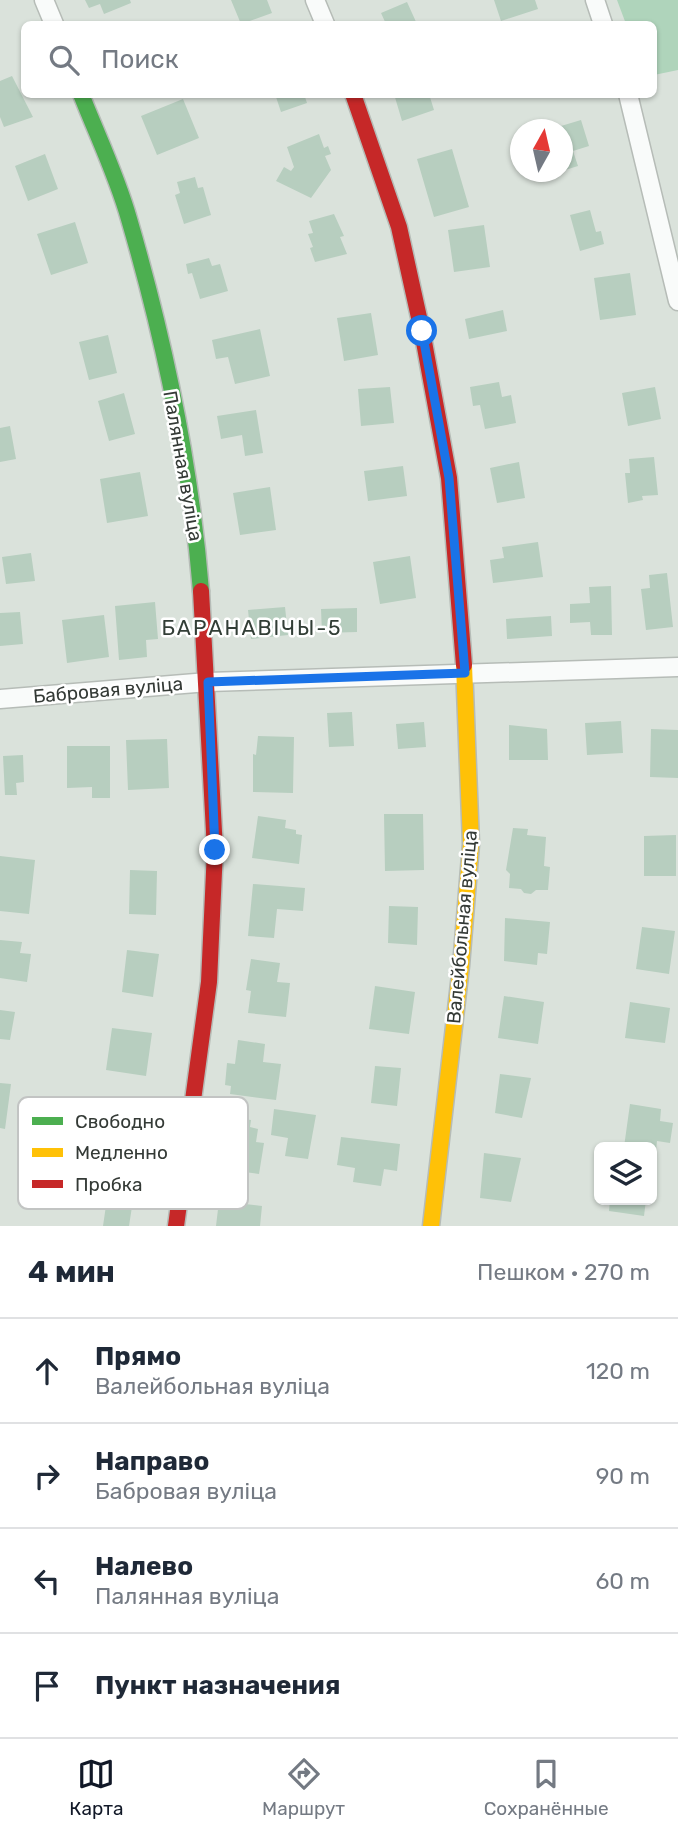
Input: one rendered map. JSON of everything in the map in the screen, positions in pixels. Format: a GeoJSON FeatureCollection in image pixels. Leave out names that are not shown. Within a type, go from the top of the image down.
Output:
{"type":"FeatureCollection","features":[{"type":"Feature","properties":{"kind":"street"},"geometry":{"type":"LineString","coordinates":[[44,0],[53,21]]}},
{"type":"Feature","properties":{"kind":"street"},"geometry":{"type":"LineString","coordinates":[[315,0],[324,21]]}},
{"type":"Feature","properties":{"kind":"street"},"geometry":{"type":"LineString","coordinates":[[595,0],[602,21]]}},
{"type":"Feature","properties":{"kind":"street","name":"Палянная вуліца"},"geometry":{"type":"LineString","coordinates":[[83,98],[129,218],[164,362],[195,514],[208,682],[215,850],[209,982],[193,1097]]}},
{"type":"Feature","properties":{"kind":"street","name":"Валейбольная вуліца"},"geometry":{"type":"LineString","coordinates":[[354,98],[399,227],[422,331],[449,478],[465,673],[471,844],[461,966],[430,1226]]}},
{"type":"Feature","properties":{"kind":"street"},"geometry":{"type":"LineString","coordinates":[[629,98],[678,301]]}},
{"type":"Feature","properties":{"kind":"street","name":"Бабровая вуліца"},"geometry":{"type":"LineString","coordinates":[[0,699],[208,682],[678,667]]}},
{"type":"Feature","properties":{"kind":"green space"},"geometry":{"type":"Polygon","coordinates":[[[617,0],[678,0],[678,70],[657,74],[657,21],[625,21],[617,0]]]}},
{"type":"Feature","properties":{"kind":"building"},"geometry":{"type":"Polygon","coordinates":[[[85,0],[130,0],[131,3],[104,14],[100,4],[89,8],[85,0]]]}},
{"type":"Feature","properties":{"kind":"building"},"geometry":{"type":"Polygon","coordinates":[[[231,0],[267,0],[272,13],[249,21],[240,21],[231,0]]]}},
{"type":"Feature","properties":{"kind":"building"},"geometry":{"type":"Polygon","coordinates":[[[494,0],[535,0],[538,9],[501,21],[494,0]]]}},
{"type":"Feature","properties":{"kind":"building"},"geometry":{"type":"Polygon","coordinates":[[[407,2],[416,21],[385,21],[381,13],[407,2]]]}},
{"type":"Feature","properties":{"kind":"building"},"geometry":{"type":"Polygon","coordinates":[[[12,76],[33,117],[4,127],[0,117],[0,81],[12,76]]]}},
{"type":"Feature","properties":{"kind":"building"},"geometry":{"type":"Polygon","coordinates":[[[276,98],[305,98],[307,103],[281,112],[276,98]]]}},
{"type":"Feature","properties":{"kind":"building"},"geometry":{"type":"Polygon","coordinates":[[[395,98],[430,98],[434,110],[402,121],[395,98]]]}},
{"type":"Feature","properties":{"kind":"building"},"geometry":{"type":"Polygon","coordinates":[[[183,99],[199,138],[157,155],[141,116],[183,99]]]}},
{"type":"Feature","properties":{"kind":"building"},"geometry":{"type":"Polygon","coordinates":[[[581,120],[589,146],[573,151],[573,122],[581,120]]]}},
{"type":"Feature","properties":{"kind":"building"},"geometry":{"type":"Polygon","coordinates":[[[319,134],[324,148],[328,146],[331,154],[325,156],[331,170],[311,198],[276,181],[284,167],[291,171],[294,167],[287,147],[319,134]]]}},
{"type":"Feature","properties":{"kind":"building"},"geometry":{"type":"Polygon","coordinates":[[[452,149],[469,207],[434,217],[417,159],[452,149]]]}},
{"type":"Feature","properties":{"kind":"building"},"geometry":{"type":"Polygon","coordinates":[[[573,151],[578,166],[573,168],[573,151]]]}},
{"type":"Feature","properties":{"kind":"building"},"geometry":{"type":"Polygon","coordinates":[[[45,154],[58,189],[28,201],[15,166],[45,154]]]}},
{"type":"Feature","properties":{"kind":"building"},"geometry":{"type":"Polygon","coordinates":[[[195,177],[198,188],[203,187],[211,215],[184,224],[175,195],[180,193],[177,182],[195,177]]]}},
{"type":"Feature","properties":{"kind":"building"},"geometry":{"type":"Polygon","coordinates":[[[590,210],[596,232],[601,231],[604,244],[580,251],[570,215],[590,210]]]}},
{"type":"Feature","properties":{"kind":"building"},"geometry":{"type":"Polygon","coordinates":[[[334,214],[344,236],[340,237],[347,254],[315,262],[310,248],[313,247],[308,234],[313,233],[309,221],[334,214]]]}},
{"type":"Feature","properties":{"kind":"building"},"geometry":{"type":"Polygon","coordinates":[[[75,222],[88,263],[51,275],[37,234],[75,222]]]}},
{"type":"Feature","properties":{"kind":"building"},"geometry":{"type":"Polygon","coordinates":[[[484,225],[490,267],[454,272],[448,230],[484,225]]]}},
{"type":"Feature","properties":{"kind":"building"},"geometry":{"type":"Polygon","coordinates":[[[209,258],[212,266],[220,264],[228,291],[200,299],[192,273],[188,274],[186,264],[209,258]]]}},
{"type":"Feature","properties":{"kind":"building"},"geometry":{"type":"Polygon","coordinates":[[[630,273],[636,315],[600,320],[594,278],[630,273]]]}},
{"type":"Feature","properties":{"kind":"building"},"geometry":{"type":"Polygon","coordinates":[[[503,310],[507,331],[469,339],[465,319],[503,310]]]}},
{"type":"Feature","properties":{"kind":"building"},"geometry":{"type":"Polygon","coordinates":[[[371,313],[378,355],[344,361],[337,318],[371,313]]]}},
{"type":"Feature","properties":{"kind":"building"},"geometry":{"type":"Polygon","coordinates":[[[260,329],[270,376],[235,384],[228,357],[216,359],[212,340],[260,329]]]}},
{"type":"Feature","properties":{"kind":"building"},"geometry":{"type":"Polygon","coordinates":[[[108,335],[117,373],[89,380],[79,342],[108,335]]]}},
{"type":"Feature","properties":{"kind":"building"},"geometry":{"type":"Polygon","coordinates":[[[499,382],[502,397],[511,395],[516,423],[485,429],[480,405],[473,406],[470,387],[499,382]]]}},
{"type":"Feature","properties":{"kind":"building"},"geometry":{"type":"Polygon","coordinates":[[[390,387],[394,423],[361,426],[358,389],[390,387]]]}},
{"type":"Feature","properties":{"kind":"building"},"geometry":{"type":"Polygon","coordinates":[[[655,387],[661,419],[628,426],[622,393],[655,387]]]}},
{"type":"Feature","properties":{"kind":"building"},"geometry":{"type":"Polygon","coordinates":[[[124,393],[135,434],[109,441],[98,401],[124,393]]]}},
{"type":"Feature","properties":{"kind":"building"},"geometry":{"type":"Polygon","coordinates":[[[256,410],[263,453],[245,456],[242,435],[221,439],[217,416],[256,410]]]}},
{"type":"Feature","properties":{"kind":"building"},"geometry":{"type":"Polygon","coordinates":[[[10,426],[16,459],[0,462],[0,428],[10,426]]]}},
{"type":"Feature","properties":{"kind":"building"},"geometry":{"type":"Polygon","coordinates":[[[654,457],[658,495],[642,496],[643,500],[628,503],[625,473],[630,473],[629,459],[654,457]]]}},
{"type":"Feature","properties":{"kind":"building"},"geometry":{"type":"Polygon","coordinates":[[[519,462],[525,498],[497,503],[490,468],[519,462]]]}},
{"type":"Feature","properties":{"kind":"building"},"geometry":{"type":"Polygon","coordinates":[[[403,466],[407,496],[368,501],[364,471],[403,466]]]}},
{"type":"Feature","properties":{"kind":"building"},"geometry":{"type":"Polygon","coordinates":[[[140,472],[148,516],[107,523],[100,479],[140,472]]]}},
{"type":"Feature","properties":{"kind":"building"},"geometry":{"type":"Polygon","coordinates":[[[270,487],[276,530],[240,535],[233,493],[270,487]]]}},
{"type":"Feature","properties":{"kind":"building"},"geometry":{"type":"Polygon","coordinates":[[[538,542],[543,577],[493,583],[490,560],[504,558],[502,547],[538,542]]]}},
{"type":"Feature","properties":{"kind":"building"},"geometry":{"type":"Polygon","coordinates":[[[31,553],[35,581],[6,584],[2,557],[31,553]]]}},
{"type":"Feature","properties":{"kind":"building"},"geometry":{"type":"Polygon","coordinates":[[[410,556],[416,598],[380,604],[373,562],[410,556]]]}},
{"type":"Feature","properties":{"kind":"building"},"geometry":{"type":"Polygon","coordinates":[[[667,573],[673,627],[646,630],[641,589],[650,588],[649,575],[667,573]]]}},
{"type":"Feature","properties":{"kind":"building"},"geometry":{"type":"Polygon","coordinates":[[[611,586],[612,635],[591,635],[590,622],[570,623],[570,604],[590,603],[589,587],[611,586]]]}},
{"type":"Feature","properties":{"kind":"building"},"geometry":{"type":"Polygon","coordinates":[[[155,602],[158,639],[146,640],[147,657],[119,660],[115,606],[155,602]]]}},
{"type":"Feature","properties":{"kind":"building"},"geometry":{"type":"Polygon","coordinates":[[[285,607],[288,635],[251,639],[248,610],[285,607]]]}},
{"type":"Feature","properties":{"kind":"building"},"geometry":{"type":"Polygon","coordinates":[[[357,608],[357,632],[322,633],[321,609],[357,608]]]}},
{"type":"Feature","properties":{"kind":"building"},"geometry":{"type":"Polygon","coordinates":[[[20,612],[23,644],[0,646],[0,613],[20,612]]]}},
{"type":"Feature","properties":{"kind":"building"},"geometry":{"type":"Polygon","coordinates":[[[104,615],[109,657],[67,663],[62,620],[104,615]]]}},
{"type":"Feature","properties":{"kind":"building"},"geometry":{"type":"Polygon","coordinates":[[[551,616],[552,636],[507,639],[506,619],[551,616]]]}},
{"type":"Feature","properties":{"kind":"building"},"geometry":{"type":"Polygon","coordinates":[[[352,712],[354,746],[329,747],[327,713],[352,712]]]}},
{"type":"Feature","properties":{"kind":"building"},"geometry":{"type":"Polygon","coordinates":[[[621,721],[623,753],[587,755],[585,723],[621,721]]]}},
{"type":"Feature","properties":{"kind":"building"},"geometry":{"type":"Polygon","coordinates":[[[424,722],[426,747],[398,749],[396,724],[424,722]]]}},
{"type":"Feature","properties":{"kind":"building"},"geometry":{"type":"Polygon","coordinates":[[[509,725],[547,729],[548,760],[509,760],[509,725]]]}},
{"type":"Feature","properties":{"kind":"building"},"geometry":{"type":"Polygon","coordinates":[[[651,729],[678,730],[678,778],[650,777],[651,729]]]}},
{"type":"Feature","properties":{"kind":"building"},"geometry":{"type":"Polygon","coordinates":[[[258,736],[294,737],[293,793],[253,792],[253,754],[256,755],[258,736]]]}},
{"type":"Feature","properties":{"kind":"building"},"geometry":{"type":"Polygon","coordinates":[[[167,739],[169,788],[128,790],[126,740],[167,739]]]}},
{"type":"Feature","properties":{"kind":"building"},"geometry":{"type":"Polygon","coordinates":[[[67,746],[110,746],[110,798],[92,798],[92,787],[67,788],[67,746]]]}},
{"type":"Feature","properties":{"kind":"building"},"geometry":{"type":"Polygon","coordinates":[[[23,755],[24,782],[16,783],[17,795],[5,795],[3,756],[23,755]]]}},
{"type":"Feature","properties":{"kind":"building"},"geometry":{"type":"Polygon","coordinates":[[[384,814],[423,814],[424,870],[385,871],[384,814]]]}},
{"type":"Feature","properties":{"kind":"building"},"geometry":{"type":"Polygon","coordinates":[[[258,816],[286,820],[285,828],[296,830],[296,834],[302,835],[299,864],[252,858],[258,816]]]}},
{"type":"Feature","properties":{"kind":"building"},"geometry":{"type":"Polygon","coordinates":[[[513,828],[528,829],[527,835],[546,837],[544,866],[550,867],[548,890],[536,890],[531,894],[524,893],[521,889],[509,888],[510,874],[506,870],[513,828]]]}},
{"type":"Feature","properties":{"kind":"building"},"geometry":{"type":"Polygon","coordinates":[[[676,835],[676,876],[644,876],[644,836],[676,835]]]}},
{"type":"Feature","properties":{"kind":"building"},"geometry":{"type":"Polygon","coordinates":[[[0,856],[35,860],[29,914],[0,911],[0,856]]]}},
{"type":"Feature","properties":{"kind":"building"},"geometry":{"type":"Polygon","coordinates":[[[130,870],[157,871],[156,915],[129,914],[130,870]]]}},
{"type":"Feature","properties":{"kind":"building"},"geometry":{"type":"Polygon","coordinates":[[[253,884],[305,888],[303,911],[277,909],[274,938],[248,936],[253,884]]]}},
{"type":"Feature","properties":{"kind":"building"},"geometry":{"type":"Polygon","coordinates":[[[389,906],[418,907],[417,945],[388,943],[389,906]]]}},
{"type":"Feature","properties":{"kind":"building"},"geometry":{"type":"Polygon","coordinates":[[[505,918],[550,922],[547,954],[538,953],[537,965],[504,961],[505,918]]]}},
{"type":"Feature","properties":{"kind":"building"},"geometry":{"type":"Polygon","coordinates":[[[642,927],[675,931],[669,974],[636,969],[642,927]]]}},
{"type":"Feature","properties":{"kind":"building"},"geometry":{"type":"Polygon","coordinates":[[[0,940],[22,942],[20,953],[31,954],[27,982],[0,978],[0,940]]]}},
{"type":"Feature","properties":{"kind":"building"},"geometry":{"type":"Polygon","coordinates":[[[127,950],[159,954],[153,997],[122,992],[127,950]]]}},
{"type":"Feature","properties":{"kind":"building"},"geometry":{"type":"Polygon","coordinates":[[[251,959],[280,963],[277,982],[290,983],[286,1017],[248,1013],[251,991],[246,990],[251,959]]]}},
{"type":"Feature","properties":{"kind":"building"},"geometry":{"type":"Polygon","coordinates":[[[375,986],[415,992],[409,1034],[369,1029],[375,986]]]}},
{"type":"Feature","properties":{"kind":"building"},"geometry":{"type":"Polygon","coordinates":[[[504,996],[544,1002],[538,1044],[498,1038],[504,996]]]}},
{"type":"Feature","properties":{"kind":"building"},"geometry":{"type":"Polygon","coordinates":[[[630,1002],[670,1008],[665,1043],[625,1038],[630,1002]]]}},
{"type":"Feature","properties":{"kind":"building"},"geometry":{"type":"Polygon","coordinates":[[[0,1010],[15,1012],[10,1040],[0,1039],[0,1010]]]}},
{"type":"Feature","properties":{"kind":"building"},"geometry":{"type":"Polygon","coordinates":[[[112,1028],[152,1033],[146,1076],[106,1070],[112,1028]]]}},
{"type":"Feature","properties":{"kind":"building"},"geometry":{"type":"Polygon","coordinates":[[[238,1040],[265,1044],[263,1062],[281,1064],[276,1100],[230,1094],[231,1086],[225,1085],[227,1063],[235,1064],[238,1040]]]}},
{"type":"Feature","properties":{"kind":"building"},"geometry":{"type":"Polygon","coordinates":[[[375,1066],[401,1068],[397,1106],[371,1103],[375,1066]]]}},
{"type":"Feature","properties":{"kind":"building"},"geometry":{"type":"Polygon","coordinates":[[[500,1074],[531,1078],[522,1118],[495,1113],[500,1074]]]}},
{"type":"Feature","properties":{"kind":"building"},"geometry":{"type":"Polygon","coordinates":[[[0,1083],[11,1084],[5,1129],[0,1128],[0,1083]]]}},
{"type":"Feature","properties":{"kind":"building"},"geometry":{"type":"Polygon","coordinates":[[[630,1104],[661,1109],[660,1121],[673,1123],[670,1143],[625,1142],[630,1104]]]}},
{"type":"Feature","properties":{"kind":"building"},"geometry":{"type":"Polygon","coordinates":[[[274,1109],[316,1115],[308,1159],[285,1156],[288,1138],[271,1135],[274,1109]]]}},
{"type":"Feature","properties":{"kind":"building"},"geometry":{"type":"Polygon","coordinates":[[[248,1120],[251,1120],[250,1127],[258,1129],[256,1142],[264,1143],[259,1174],[248,1173],[248,1120]]]}},
{"type":"Feature","properties":{"kind":"building"},"geometry":{"type":"Polygon","coordinates":[[[341,1137],[400,1144],[397,1171],[384,1169],[381,1186],[353,1182],[355,1168],[337,1165],[341,1137]]]}},
{"type":"Feature","properties":{"kind":"building"},"geometry":{"type":"Polygon","coordinates":[[[484,1153],[521,1158],[511,1202],[480,1198],[484,1153]]]}},
{"type":"Feature","properties":{"kind":"building"},"geometry":{"type":"Polygon","coordinates":[[[248,1204],[262,1206],[260,1226],[216,1226],[218,1209],[248,1209],[248,1204]]]}},
{"type":"Feature","properties":{"kind":"building"},"geometry":{"type":"Polygon","coordinates":[[[610,1205],[645,1205],[644,1216],[609,1211],[610,1205]]]}},
{"type":"Feature","properties":{"kind":"building"},"geometry":{"type":"Polygon","coordinates":[[[105,1209],[132,1209],[129,1226],[103,1226],[105,1209]]]}},
{"type":"Feature","properties":{"kind":"traffic: fast"},"geometry":{"type":"LineString","coordinates":[[83,98],[124,203],[154,310],[183,450],[201,591]]}},
{"type":"Feature","properties":{"kind":"traffic: slow"},"geometry":{"type":"LineString","coordinates":[[431,1226],[461,966],[471,844],[464,665]]}},
{"type":"Feature","properties":{"kind":"traffic: jam"},"geometry":{"type":"LineString","coordinates":[[354,98],[399,227],[422,331],[449,478],[464,665]]}},
{"type":"Feature","properties":{"kind":"traffic: jam"},"geometry":{"type":"LineString","coordinates":[[193,1097],[209,982],[215,850],[201,591]]}},
{"type":"Feature","properties":{"kind":"traffic: jam"},"geometry":{"type":"LineString","coordinates":[[176,1226],[178,1209]]}},
{"type":"Feature","properties":{"kind":"district","name":"БАРАНАВІЧЫ-5"},"geometry":{"type":"Point","coordinates":[252,627]}},
{"type":"Feature","properties":{"kind":"route"},"geometry":{"type":"LineString","coordinates":[[215,850],[208,682],[465,673],[449,478],[422,331]]}}]}
